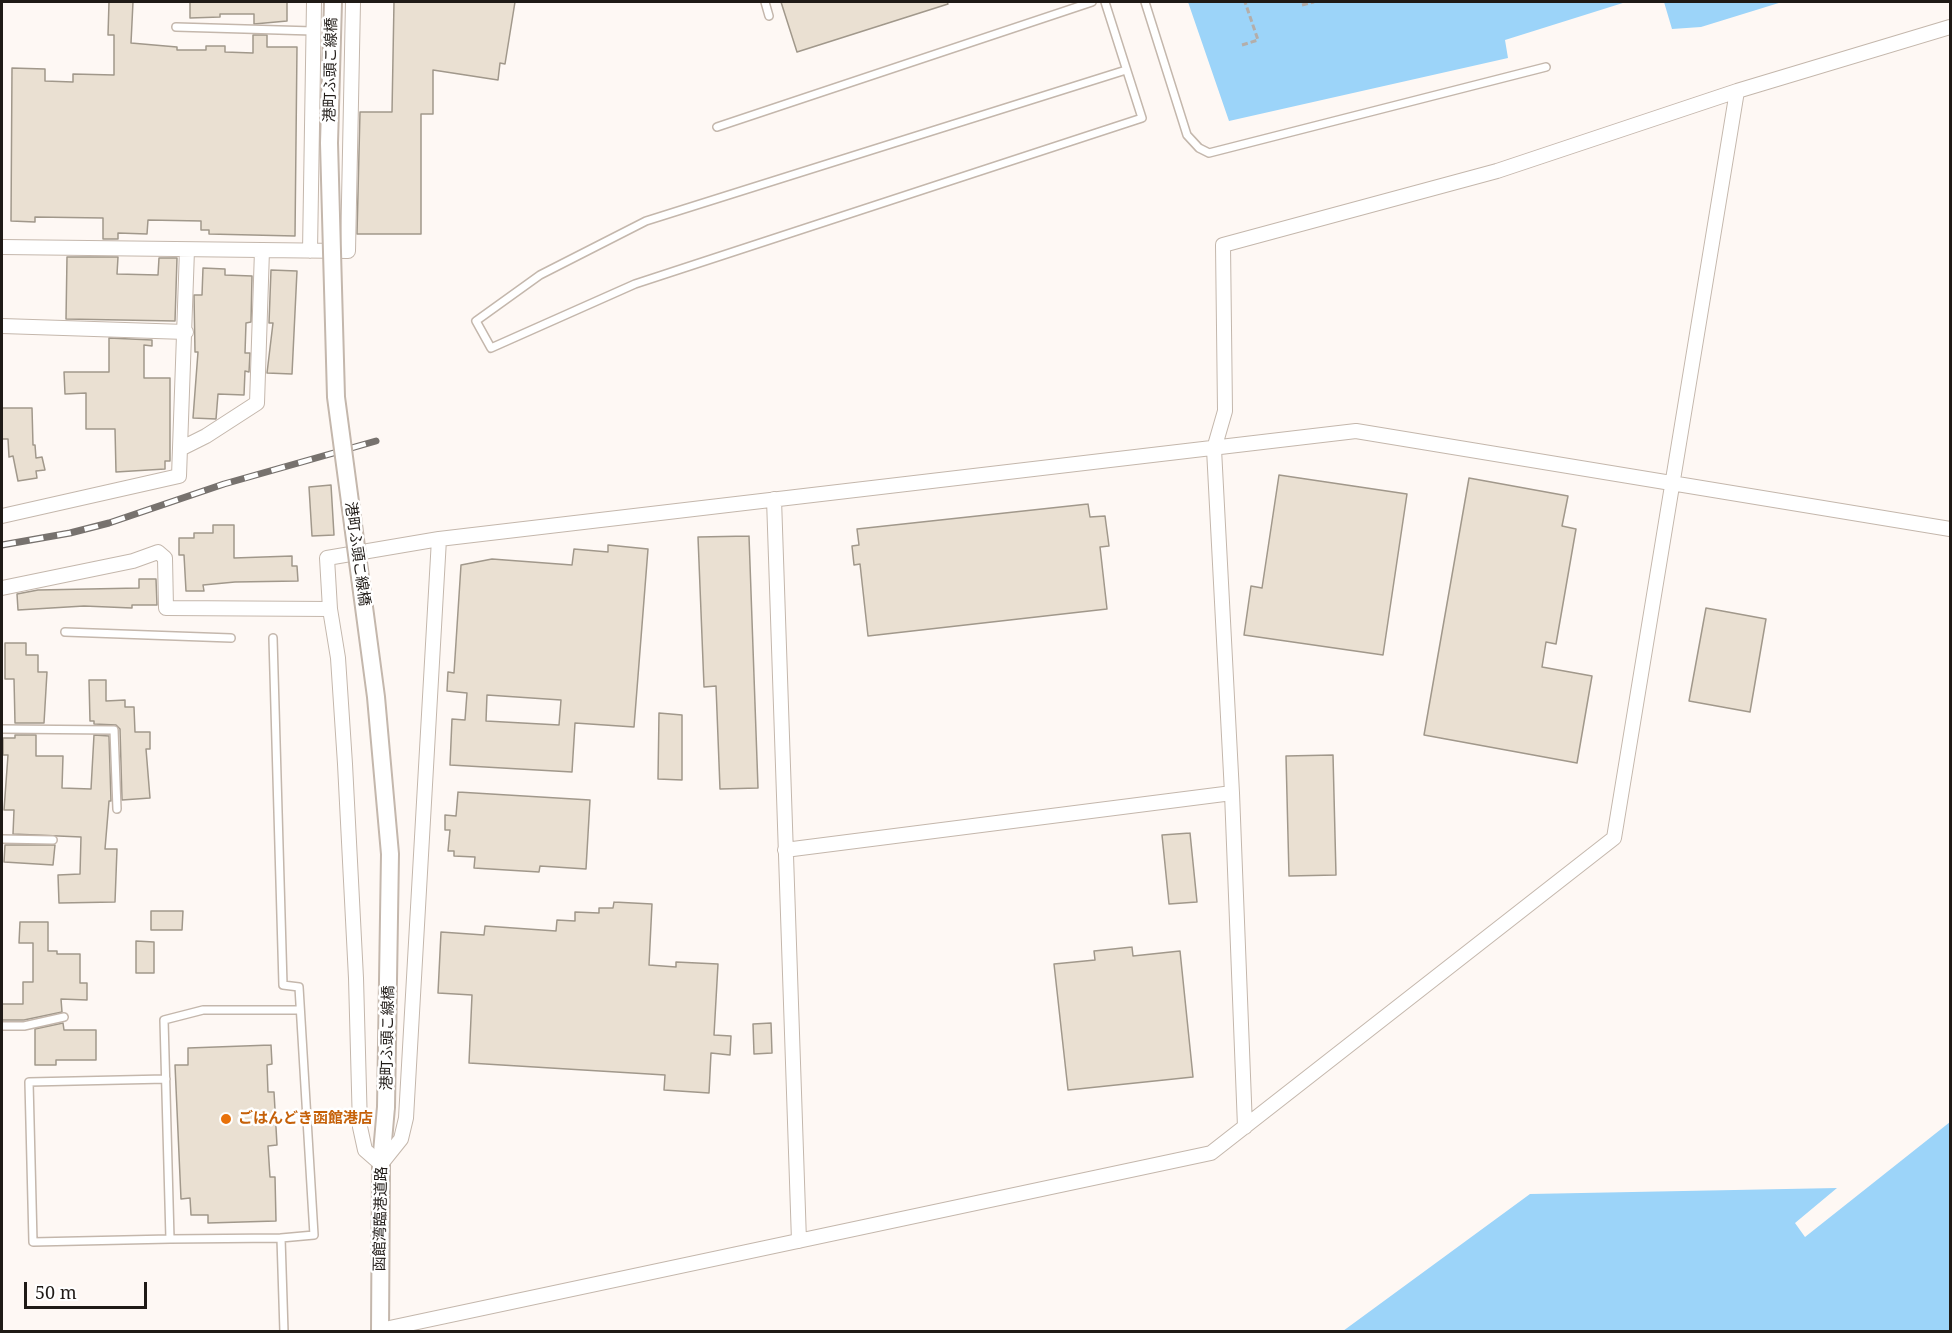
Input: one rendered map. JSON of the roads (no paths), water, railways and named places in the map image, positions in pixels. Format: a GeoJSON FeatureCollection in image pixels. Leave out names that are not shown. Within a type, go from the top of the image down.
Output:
{"type":"FeatureCollection","features":[{"type":"Feature","properties":{"kind":"street"},"geometry":{"type":"LineString","coordinates":[[310,250],[314,2]]}},
{"type":"Feature","properties":{"kind":"street","name":"港町ふ頭こ線橋"},"geometry":{"type":"LineString","coordinates":[[333,2],[329,143],[336,397],[386,780],[390,854],[386,1107]]}},
{"type":"Feature","properties":{"kind":"street"},"geometry":{"type":"LineString","coordinates":[[2,247],[348,251],[353,2]]}},
{"type":"Feature","properties":{"kind":"street"},"geometry":{"type":"LineString","coordinates":[[1245,1127],[1232,793],[1214,449],[1225,411],[1223,245],[1497,171],[1737,91],[1950,27]]}},
{"type":"Feature","properties":{"kind":"street"},"geometry":{"type":"LineString","coordinates":[[380,1331],[1210,1153],[1614,838],[1670,484],[1737,91]]}},
{"type":"Feature","properties":{"kind":"street"},"geometry":{"type":"LineString","coordinates":[[2,516],[179,476],[186,332],[187,250]]}},
{"type":"Feature","properties":{"kind":"street"},"geometry":{"type":"LineString","coordinates":[[180,449],[206,436],[257,403],[262,250]]}},
{"type":"Feature","properties":{"kind":"street"},"geometry":{"type":"LineString","coordinates":[[2,326],[186,332]]}},
{"type":"Feature","properties":{"kind":"street"},"geometry":{"type":"LineString","coordinates":[[439,539],[406,1118],[401,1138],[381,1164],[365,1150],[360,1127],[356,978],[345,764],[338,658],[330,609],[327,558],[439,539],[1356,431],[1950,529]]}},
{"type":"Feature","properties":{"kind":"street"},"geometry":{"type":"LineString","coordinates":[[774,499],[799,1241]]}},
{"type":"Feature","properties":{"kind":"street"},"geometry":{"type":"LineString","coordinates":[[2,588],[133,561],[158,552],[165,558],[166,608],[330,609]]}},
{"type":"Feature","properties":{"kind":"street"},"geometry":{"type":"LineString","coordinates":[[785,850],[1232,793]]}},
{"type":"Feature","properties":{"kind":"street","name":"函館湾臨港道路"},"geometry":{"type":"LineString","coordinates":[[380,1331],[381,1164],[386,1107]]}},
{"type":"Feature","properties":{"kind":"lane"},"geometry":{"type":"LineString","coordinates":[[765,2],[769,16]]}},
{"type":"Feature","properties":{"kind":"lane"},"geometry":{"type":"LineString","coordinates":[[717,127],[1092,2]]}},
{"type":"Feature","properties":{"kind":"lane"},"geometry":{"type":"LineString","coordinates":[[1105,2],[1142,118],[635,284],[491,348],[476,321],[540,275],[646,221],[1126,70]]}},
{"type":"Feature","properties":{"kind":"lane"},"geometry":{"type":"LineString","coordinates":[[1145,2],[1187,135],[1198,148],[1209,153],[1546,67]]}},
{"type":"Feature","properties":{"kind":"lane"},"geometry":{"type":"LineString","coordinates":[[176,27],[313,31]]}},
{"type":"Feature","properties":{"kind":"lane"},"geometry":{"type":"LineString","coordinates":[[65,632],[231,638]]}},
{"type":"Feature","properties":{"kind":"lane"},"geometry":{"type":"LineString","coordinates":[[166,1079],[29,1082],[33,1242],[281,1238],[314,1235],[298,987],[283,986],[273,638]]}},
{"type":"Feature","properties":{"kind":"lane"},"geometry":{"type":"LineString","coordinates":[[2,729],[114,730],[117,809]]}},
{"type":"Feature","properties":{"kind":"lane"},"geometry":{"type":"LineString","coordinates":[[2,839],[53,840]]}},
{"type":"Feature","properties":{"kind":"lane"},"geometry":{"type":"LineString","coordinates":[[170,1239],[164,1020],[203,1010],[300,1010]]}},
{"type":"Feature","properties":{"kind":"lane"},"geometry":{"type":"LineString","coordinates":[[2,1026],[24,1026],[64,1017]]}},
{"type":"Feature","properties":{"kind":"lane"},"geometry":{"type":"LineString","coordinates":[[281,1238],[284,1332]]}},
{"type":"Feature","properties":{"kind":"water"},"geometry":{"type":"Polygon","coordinates":[[[1188,2],[1626,2],[1505,40],[1508,58],[1229,121],[1188,2]]]}},
{"type":"Feature","properties":{"kind":"water"},"geometry":{"type":"Polygon","coordinates":[[[1664,2],[1782,2],[1701,27],[1672,29],[1664,2]]]}},
{"type":"Feature","properties":{"kind":"water"},"geometry":{"type":"Polygon","coordinates":[[[1950,1122],[1950,1331],[1343,1331],[1530,1194],[1837,1188],[1795,1223],[1805,1237],[1950,1122]]]}},
{"type":"Feature","properties":{"kind":"railway"},"geometry":{"type":"LineString","coordinates":[[2,545],[70,533],[109,523],[224,484],[376,441]]}},
{"type":"Feature","properties":{"kind":"place","name":"ごはんどき函館港店"},"geometry":{"type":"Point","coordinates":[226,1119]}}]}
